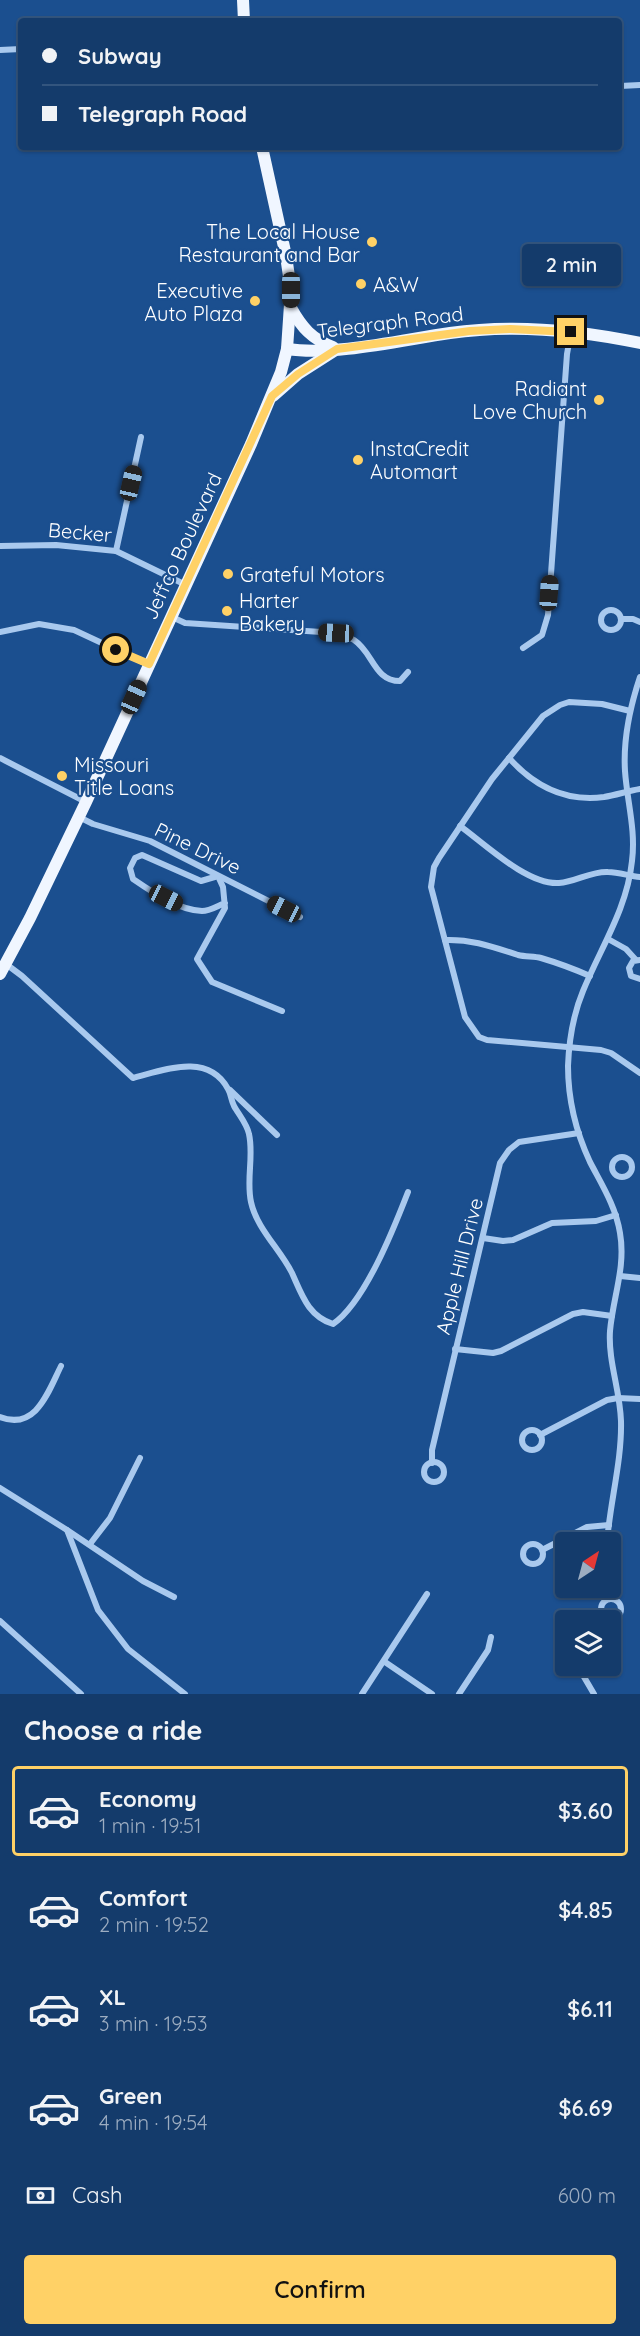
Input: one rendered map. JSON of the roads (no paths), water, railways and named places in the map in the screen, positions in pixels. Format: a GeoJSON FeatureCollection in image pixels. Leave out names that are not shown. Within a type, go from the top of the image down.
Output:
{"type":"FeatureCollection","features":[{"type":"Feature","properties":{"kind":"main road"},"geometry":{"type":"LineString","coordinates":[[243,0],[244,18]]}},
{"type":"Feature","properties":{"kind":"main road","name":"Jeffco Boulevard"},"geometry":{"type":"LineString","coordinates":[[3,969],[86,802],[186,585],[272,396],[287,349],[291,308],[288,265],[263,150]]}},
{"type":"Feature","properties":{"kind":"main road"},"geometry":{"type":"LineString","coordinates":[[291,308],[302,327],[312,337],[337,349]]}},
{"type":"Feature","properties":{"kind":"main road","name":"Telegraph Road"},"geometry":{"type":"LineString","coordinates":[[287,349],[308,351],[337,349],[470,331],[510,329],[571,332],[640,343]]}},
{"type":"Feature","properties":{"kind":"main road"},"geometry":{"type":"LineString","coordinates":[[272,396],[298,374],[337,349]]}},
{"type":"Feature","properties":{"kind":"street"},"geometry":{"type":"LineString","coordinates":[[0,50],[18,49]]}},
{"type":"Feature","properties":{"kind":"street"},"geometry":{"type":"LineString","coordinates":[[622,86],[640,85]]}},
{"type":"Feature","properties":{"kind":"street"},"geometry":{"type":"LineString","coordinates":[[523,648],[542,635],[548,615],[567,354],[571,332]]}},
{"type":"Feature","properties":{"kind":"street"},"geometry":{"type":"LineString","coordinates":[[116,551],[141,437]]}},
{"type":"Feature","properties":{"kind":"street","name":"Becker"},"geometry":{"type":"LineString","coordinates":[[0,546],[56,545],[116,551],[186,585]]}},
{"type":"Feature","properties":{"kind":"street"},"geometry":{"type":"LineString","coordinates":[[171,617],[185,623],[336,633],[354,640],[382,676],[392,681],[400,681],[408,672]]}},
{"type":"Feature","properties":{"kind":"street"},"geometry":{"type":"LineString","coordinates":[[621,619],[633,619],[640,622]]}},
{"type":"Feature","properties":{"kind":"street"},"geometry":{"type":"LineString","coordinates":[[0,632],[39,624],[74,630],[149,664]]}},
{"type":"Feature","properties":{"kind":"street"},"geometry":{"type":"LineString","coordinates":[[608,1532],[620,1444],[621,1418],[610,1334],[620,1276],[622,1248],[616,1215],[579,1133],[569,1087],[569,1048],[575,1016],[590,976],[620,912],[630,876],[633,831],[627,791],[625,747],[630,711],[640,677]]}},
{"type":"Feature","properties":{"kind":"street"},"geometry":{"type":"LineString","coordinates":[[630,711],[603,704],[569,702],[543,716],[509,758],[460,826],[434,867],[431,887],[465,1017],[479,1037],[487,1040],[611,1053],[640,1073]]}},
{"type":"Feature","properties":{"kind":"street"},"geometry":{"type":"LineString","coordinates":[[0,758],[86,802]]}},
{"type":"Feature","properties":{"kind":"street"},"geometry":{"type":"LineString","coordinates":[[509,758],[544,786],[566,796],[596,798],[640,789]]}},
{"type":"Feature","properties":{"kind":"street","name":"Pine Drive"},"geometry":{"type":"LineString","coordinates":[[78,817],[93,824],[150,841],[300,917]]}},
{"type":"Feature","properties":{"kind":"street"},"geometry":{"type":"LineString","coordinates":[[460,826],[533,877],[557,883],[588,874],[608,872],[640,877]]}},
{"type":"Feature","properties":{"kind":"street"},"geometry":{"type":"LineString","coordinates":[[225,903],[202,911],[178,904],[133,879],[130,868],[135,858],[142,855],[201,881],[218,876],[223,887],[225,903],[225,908],[197,958],[212,982],[282,1011]]}},
{"type":"Feature","properties":{"kind":"street"},"geometry":{"type":"LineString","coordinates":[[608,939],[626,949],[638,960],[631,963],[629,971],[633,978],[640,979]]}},
{"type":"Feature","properties":{"kind":"street"},"geometry":{"type":"LineString","coordinates":[[445,940],[475,941],[521,956],[539,958],[590,976]]}},
{"type":"Feature","properties":{"kind":"street"},"geometry":{"type":"LineString","coordinates":[[3,969],[22,976],[133,1078],[176,1066],[204,1068],[215,1073],[277,1135]]}},
{"type":"Feature","properties":{"kind":"street"},"geometry":{"type":"LineString","coordinates":[[229,1089],[233,1104],[249,1134],[250,1200],[255,1214],[292,1273],[301,1297],[323,1320],[333,1324],[342,1318],[370,1276],[387,1244],[408,1192]]}},
{"type":"Feature","properties":{"kind":"street","name":"Apple Hill Drive"},"geometry":{"type":"LineString","coordinates":[[432,1463],[432,1450],[500,1163],[509,1150],[519,1142],[579,1133]]}},
{"type":"Feature","properties":{"kind":"street"},"geometry":{"type":"LineString","coordinates":[[599,1179],[613,1172]]}},
{"type":"Feature","properties":{"kind":"street"},"geometry":{"type":"LineString","coordinates":[[483,1238],[513,1240],[552,1223],[596,1221],[616,1215]]}},
{"type":"Feature","properties":{"kind":"street"},"geometry":{"type":"LineString","coordinates":[[620,1276],[640,1278]]}},
{"type":"Feature","properties":{"kind":"street"},"geometry":{"type":"LineString","coordinates":[[455,1349],[493,1353],[573,1314],[583,1312],[612,1316]]}},
{"type":"Feature","properties":{"kind":"street"},"geometry":{"type":"LineString","coordinates":[[0,1417],[24,1420],[34,1414],[61,1366]]}},
{"type":"Feature","properties":{"kind":"street"},"geometry":{"type":"LineString","coordinates":[[540,1435],[607,1400],[640,1399]]}},
{"type":"Feature","properties":{"kind":"street"},"geometry":{"type":"LineString","coordinates":[[90,1544],[110,1518],[140,1458]]}},
{"type":"Feature","properties":{"kind":"street"},"geometry":{"type":"LineString","coordinates":[[0,1488],[90,1544],[143,1581],[174,1597]]}},
{"type":"Feature","properties":{"kind":"street"},"geometry":{"type":"LineString","coordinates":[[542,1550],[587,1527],[609,1525]]}},
{"type":"Feature","properties":{"kind":"street"},"geometry":{"type":"LineString","coordinates":[[67,1530],[98,1610],[128,1649],[185,1694]]}},
{"type":"Feature","properties":{"kind":"street"},"geometry":{"type":"LineString","coordinates":[[362,1694],[385,1662],[427,1594]]}},
{"type":"Feature","properties":{"kind":"street"},"geometry":{"type":"LineString","coordinates":[[0,1621],[81,1694]]}},
{"type":"Feature","properties":{"kind":"street"},"geometry":{"type":"LineString","coordinates":[[459,1694],[488,1650],[491,1637]]}},
{"type":"Feature","properties":{"kind":"street"},"geometry":{"type":"LineString","coordinates":[[385,1662],[432,1694]]}},
{"type":"Feature","properties":{"kind":"street"},"geometry":{"type":"LineString","coordinates":[[583,1676],[594,1694]]}},
{"type":"Feature","properties":{"kind":"place","name":"The Local House Restaurant and Bar"},"geometry":{"type":"Point","coordinates":[372,242]}},
{"type":"Feature","properties":{"kind":"place","name":"A&W"},"geometry":{"type":"Point","coordinates":[361,284]}},
{"type":"Feature","properties":{"kind":"place","name":"Executive Auto Plaza"},"geometry":{"type":"Point","coordinates":[255,301]}},
{"type":"Feature","properties":{"kind":"place","name":"Radiant Love Church"},"geometry":{"type":"Point","coordinates":[599,400]}},
{"type":"Feature","properties":{"kind":"place","name":"InstaCredit Automart"},"geometry":{"type":"Point","coordinates":[358,460]}},
{"type":"Feature","properties":{"kind":"place","name":"Grateful Motors"},"geometry":{"type":"Point","coordinates":[228,574]}},
{"type":"Feature","properties":{"kind":"place","name":"Harter Bakery"},"geometry":{"type":"Point","coordinates":[227,611]}},
{"type":"Feature","properties":{"kind":"place","name":"Missouri Title Loans"},"geometry":{"type":"Point","coordinates":[62,776]}}]}
